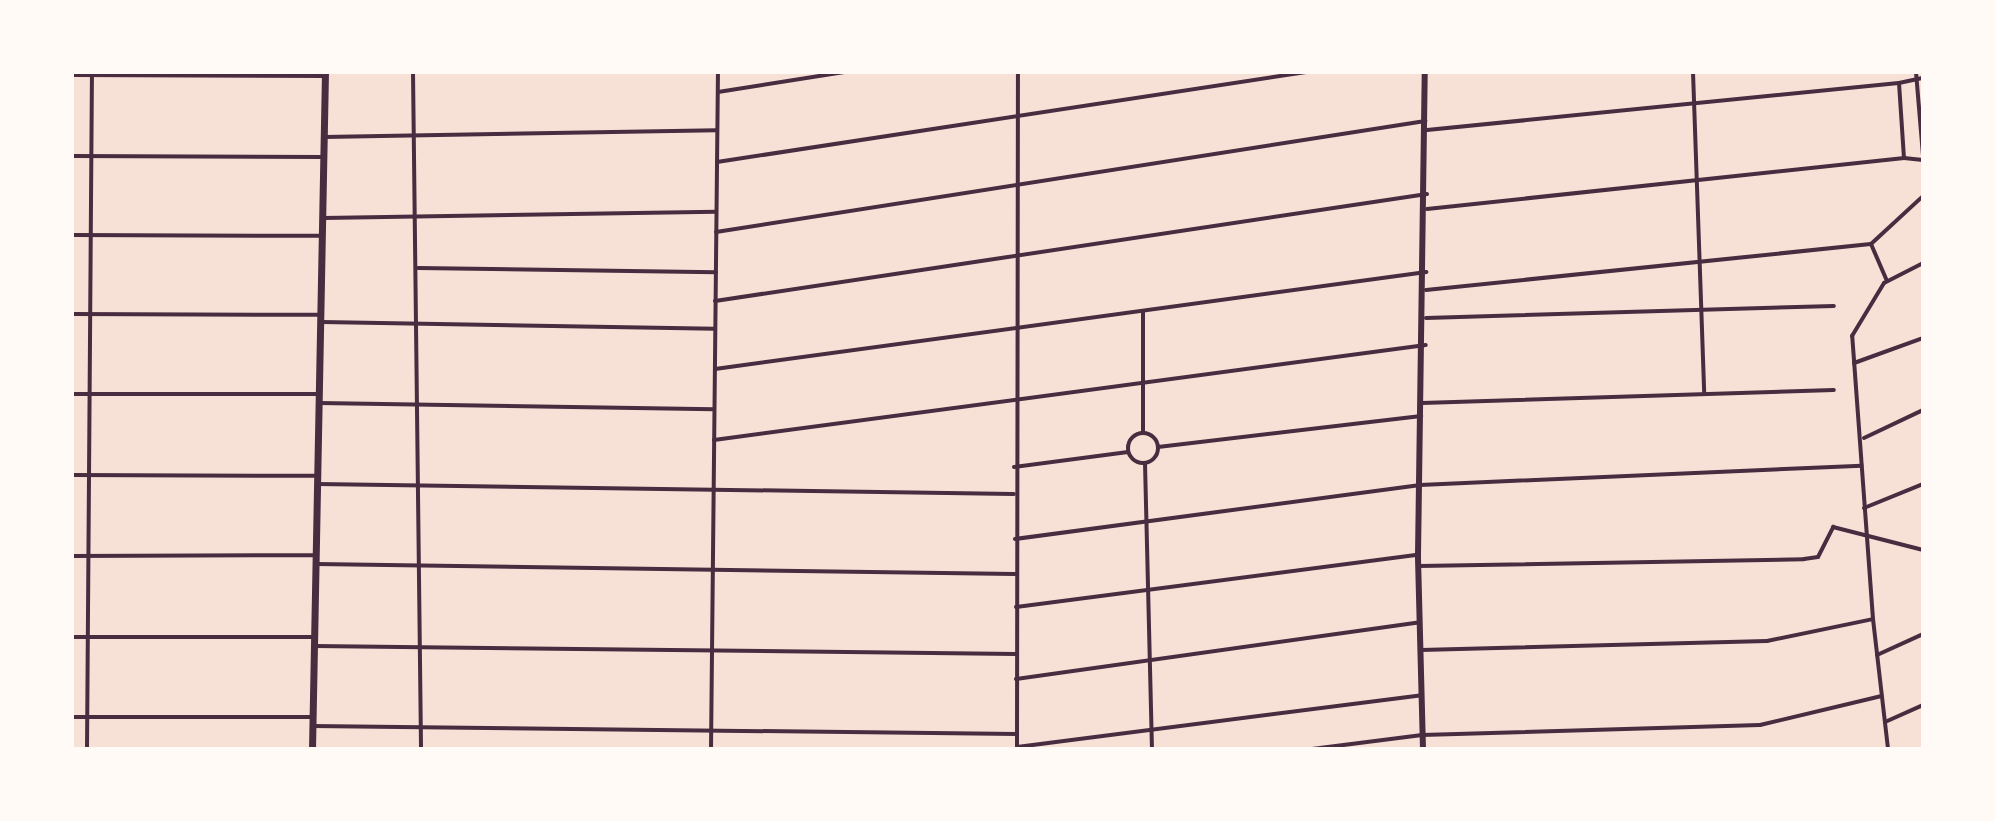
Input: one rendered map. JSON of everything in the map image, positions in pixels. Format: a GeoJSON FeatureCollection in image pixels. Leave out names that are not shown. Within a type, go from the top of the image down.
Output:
{"type":"FeatureCollection","features":[{"type":"Feature","properties":{"kind":"main road"},"geometry":{"type":"LineString","coordinates":[[1423,749],[1418,555],[1426,345],[1425,72]]}},
{"type":"Feature","properties":{"kind":"main road"},"geometry":{"type":"LineString","coordinates":[[312,749],[325,74]]}},
{"type":"Feature","properties":{"kind":"street"},"geometry":{"type":"LineString","coordinates":[[413,72],[418,268],[416,647],[421,749]]}},
{"type":"Feature","properties":{"kind":"street"},"geometry":{"type":"LineString","coordinates":[[711,749],[718,72]]}},
{"type":"Feature","properties":{"kind":"street"},"geometry":{"type":"LineString","coordinates":[[718,92],[844,72]]}},
{"type":"Feature","properties":{"kind":"street"},"geometry":{"type":"LineString","coordinates":[[1018,72],[1014,467],[1017,748],[1422,695]]}},
{"type":"Feature","properties":{"kind":"street"},"geometry":{"type":"LineString","coordinates":[[717,162],[1306,72]]}},
{"type":"Feature","properties":{"kind":"street"},"geometry":{"type":"LineString","coordinates":[[1693,72],[1704,394]]}},
{"type":"Feature","properties":{"kind":"street"},"geometry":{"type":"LineString","coordinates":[[1427,209],[1923,158],[1916,72]]}},
{"type":"Feature","properties":{"kind":"street"},"geometry":{"type":"LineString","coordinates":[[87,749],[92,74]]}},
{"type":"Feature","properties":{"kind":"street"},"geometry":{"type":"LineString","coordinates":[[72,75],[325,74]]}},
{"type":"Feature","properties":{"kind":"street"},"geometry":{"type":"LineString","coordinates":[[1427,130],[1693,99],[1899,83],[1923,78]]}},
{"type":"Feature","properties":{"kind":"street"},"geometry":{"type":"LineString","coordinates":[[1899,83],[1904,158]]}},
{"type":"Feature","properties":{"kind":"street"},"geometry":{"type":"LineString","coordinates":[[716,232],[1427,121]]}},
{"type":"Feature","properties":{"kind":"street"},"geometry":{"type":"LineString","coordinates":[[324,137],[717,130]]}},
{"type":"Feature","properties":{"kind":"street"},"geometry":{"type":"LineString","coordinates":[[72,156],[324,157]]}},
{"type":"Feature","properties":{"kind":"street"},"geometry":{"type":"LineString","coordinates":[[715,301],[1427,194]]}},
{"type":"Feature","properties":{"kind":"street"},"geometry":{"type":"LineString","coordinates":[[1426,290],[1871,244],[1923,196]]}},
{"type":"Feature","properties":{"kind":"street"},"geometry":{"type":"LineString","coordinates":[[323,218],[716,212]]}},
{"type":"Feature","properties":{"kind":"street"},"geometry":{"type":"LineString","coordinates":[[72,235],[323,236]]}},
{"type":"Feature","properties":{"kind":"street"},"geometry":{"type":"LineString","coordinates":[[1871,244],[1887,281]]}},
{"type":"Feature","properties":{"kind":"street"},"geometry":{"type":"LineString","coordinates":[[1888,749],[1864,537],[1864,438],[1854,363],[1857,317],[1887,281],[1923,263]]}},
{"type":"Feature","properties":{"kind":"street"},"geometry":{"type":"LineString","coordinates":[[418,268],[716,272]]}},
{"type":"Feature","properties":{"kind":"street"},"geometry":{"type":"LineString","coordinates":[[715,369],[1426,272]]}},
{"type":"Feature","properties":{"kind":"street"},"geometry":{"type":"LineString","coordinates":[[1426,318],[1834,306]]}},
{"type":"Feature","properties":{"kind":"street"},"geometry":{"type":"LineString","coordinates":[[1143,310],[1143,433],[1158,447]]}},
{"type":"Feature","properties":{"kind":"street"},"geometry":{"type":"LineString","coordinates":[[72,314],[715,329]]}},
{"type":"Feature","properties":{"kind":"street"},"geometry":{"type":"LineString","coordinates":[[1854,363],[1923,338]]}},
{"type":"Feature","properties":{"kind":"street"},"geometry":{"type":"LineString","coordinates":[[714,440],[1426,345]]}},
{"type":"Feature","properties":{"kind":"street"},"geometry":{"type":"LineString","coordinates":[[1422,403],[1834,390]]}},
{"type":"Feature","properties":{"kind":"street"},"geometry":{"type":"LineString","coordinates":[[72,394],[319,399],[417,405],[714,409]]}},
{"type":"Feature","properties":{"kind":"street"},"geometry":{"type":"LineString","coordinates":[[1864,438],[1923,410]]}},
{"type":"Feature","properties":{"kind":"street"},"geometry":{"type":"LineString","coordinates":[[1152,749],[1145,463],[1158,447],[1421,416]]}},
{"type":"Feature","properties":{"kind":"street"},"geometry":{"type":"LineString","coordinates":[[1128,452],[1129,441],[1143,433]]}},
{"type":"Feature","properties":{"kind":"street"},"geometry":{"type":"LineString","coordinates":[[1014,467],[1128,452],[1145,463]]}},
{"type":"Feature","properties":{"kind":"street"},"geometry":{"type":"LineString","coordinates":[[1015,539],[1420,485],[1862,466]]}},
{"type":"Feature","properties":{"kind":"street"},"geometry":{"type":"LineString","coordinates":[[72,475],[418,485],[1014,494]]}},
{"type":"Feature","properties":{"kind":"street"},"geometry":{"type":"LineString","coordinates":[[1864,508],[1923,484]]}},
{"type":"Feature","properties":{"kind":"street"},"geometry":{"type":"LineString","coordinates":[[1419,566],[1804,559],[1818,557],[1833,527],[1923,550]]}},
{"type":"Feature","properties":{"kind":"street"},"geometry":{"type":"LineString","coordinates":[[1016,607],[1418,555]]}},
{"type":"Feature","properties":{"kind":"street"},"geometry":{"type":"LineString","coordinates":[[72,556],[316,560],[417,566],[1015,574]]}},
{"type":"Feature","properties":{"kind":"street"},"geometry":{"type":"LineString","coordinates":[[1421,650],[1767,641],[1873,619]]}},
{"type":"Feature","properties":{"kind":"street"},"geometry":{"type":"LineString","coordinates":[[1016,679],[1420,622]]}},
{"type":"Feature","properties":{"kind":"street"},"geometry":{"type":"LineString","coordinates":[[1877,655],[1923,634]]}},
{"type":"Feature","properties":{"kind":"street"},"geometry":{"type":"LineString","coordinates":[[72,637],[314,641],[416,647],[1016,654]]}},
{"type":"Feature","properties":{"kind":"street"},"geometry":{"type":"LineString","coordinates":[[1312,749],[1422,735],[1760,725],[1882,696]]}},
{"type":"Feature","properties":{"kind":"street"},"geometry":{"type":"LineString","coordinates":[[1885,722],[1923,705]]}},
{"type":"Feature","properties":{"kind":"street"},"geometry":{"type":"LineString","coordinates":[[72,717],[312,717]]}},
{"type":"Feature","properties":{"kind":"street"},"geometry":{"type":"LineString","coordinates":[[312,726],[1017,734]]}}]}
